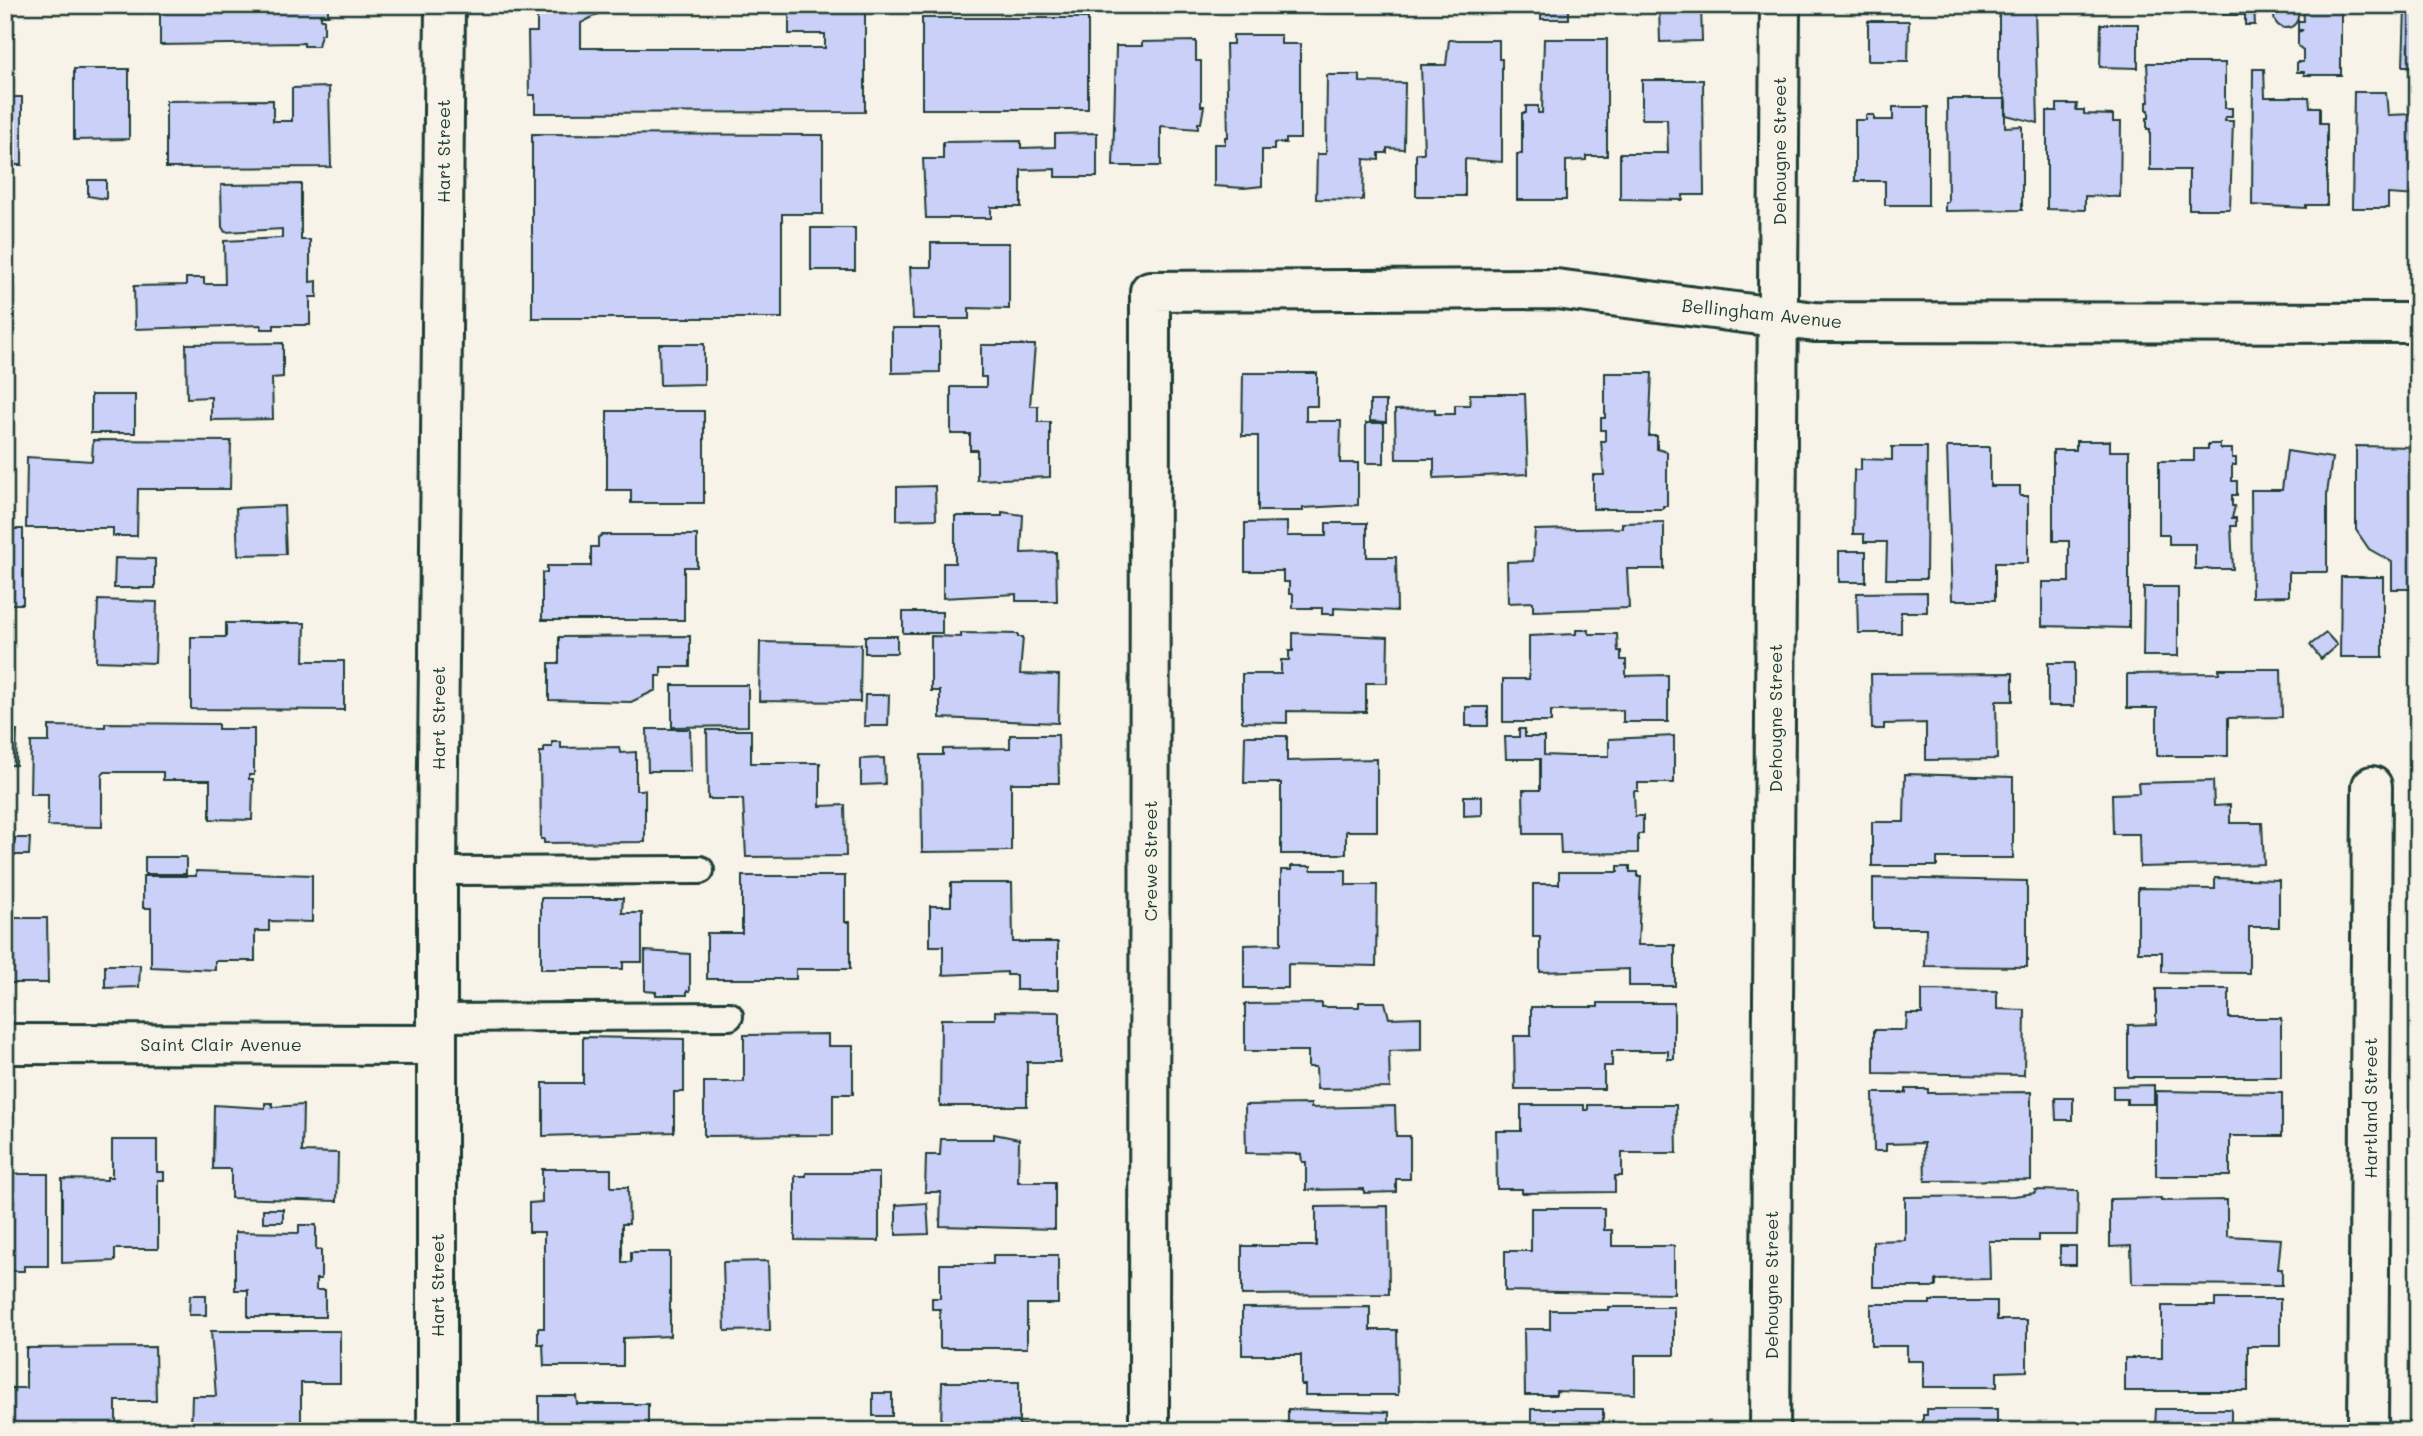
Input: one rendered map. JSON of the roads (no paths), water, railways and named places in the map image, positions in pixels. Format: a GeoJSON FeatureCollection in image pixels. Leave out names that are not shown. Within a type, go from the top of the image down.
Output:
{"type":"FeatureCollection","features":[{"type":"Feature","properties":{"kind":"street","name":"Hart Street"},"geometry":{"type":"LineString","coordinates":[[437,1431],[436,1032],[445,5]]}},
{"type":"Feature","properties":{"kind":"street","name":"Dehougne Street"},"geometry":{"type":"LineString","coordinates":[[1770,1431],[1780,5]]}},
{"type":"Feature","properties":{"kind":"street","name":"Bellingham Avenue"},"geometry":{"type":"LineString","coordinates":[[1150,290],[1556,289],[1829,323],[2418,323]]}},
{"type":"Feature","properties":{"kind":"street","name":"Crewe Street"},"geometry":{"type":"LineString","coordinates":[[1149,1431],[1150,290]]}},
{"type":"Feature","properties":{"kind":"street","name":"Hartland Street"},"geometry":{"type":"LineString","coordinates":[[2368,1431],[2372,786]]}},
{"type":"Feature","properties":{"kind":"street","name":"Saint Clair Avenue"},"geometry":{"type":"LineString","coordinates":[[5,1044],[436,1032]]}},
{"type":"Feature","properties":{"kind":"lane"},"geometry":{"type":"LineString","coordinates":[[437,871],[700,870]]}},
{"type":"Feature","properties":{"kind":"lane"},"geometry":{"type":"LineString","coordinates":[[436,1032],[729,1016]]}}]}
